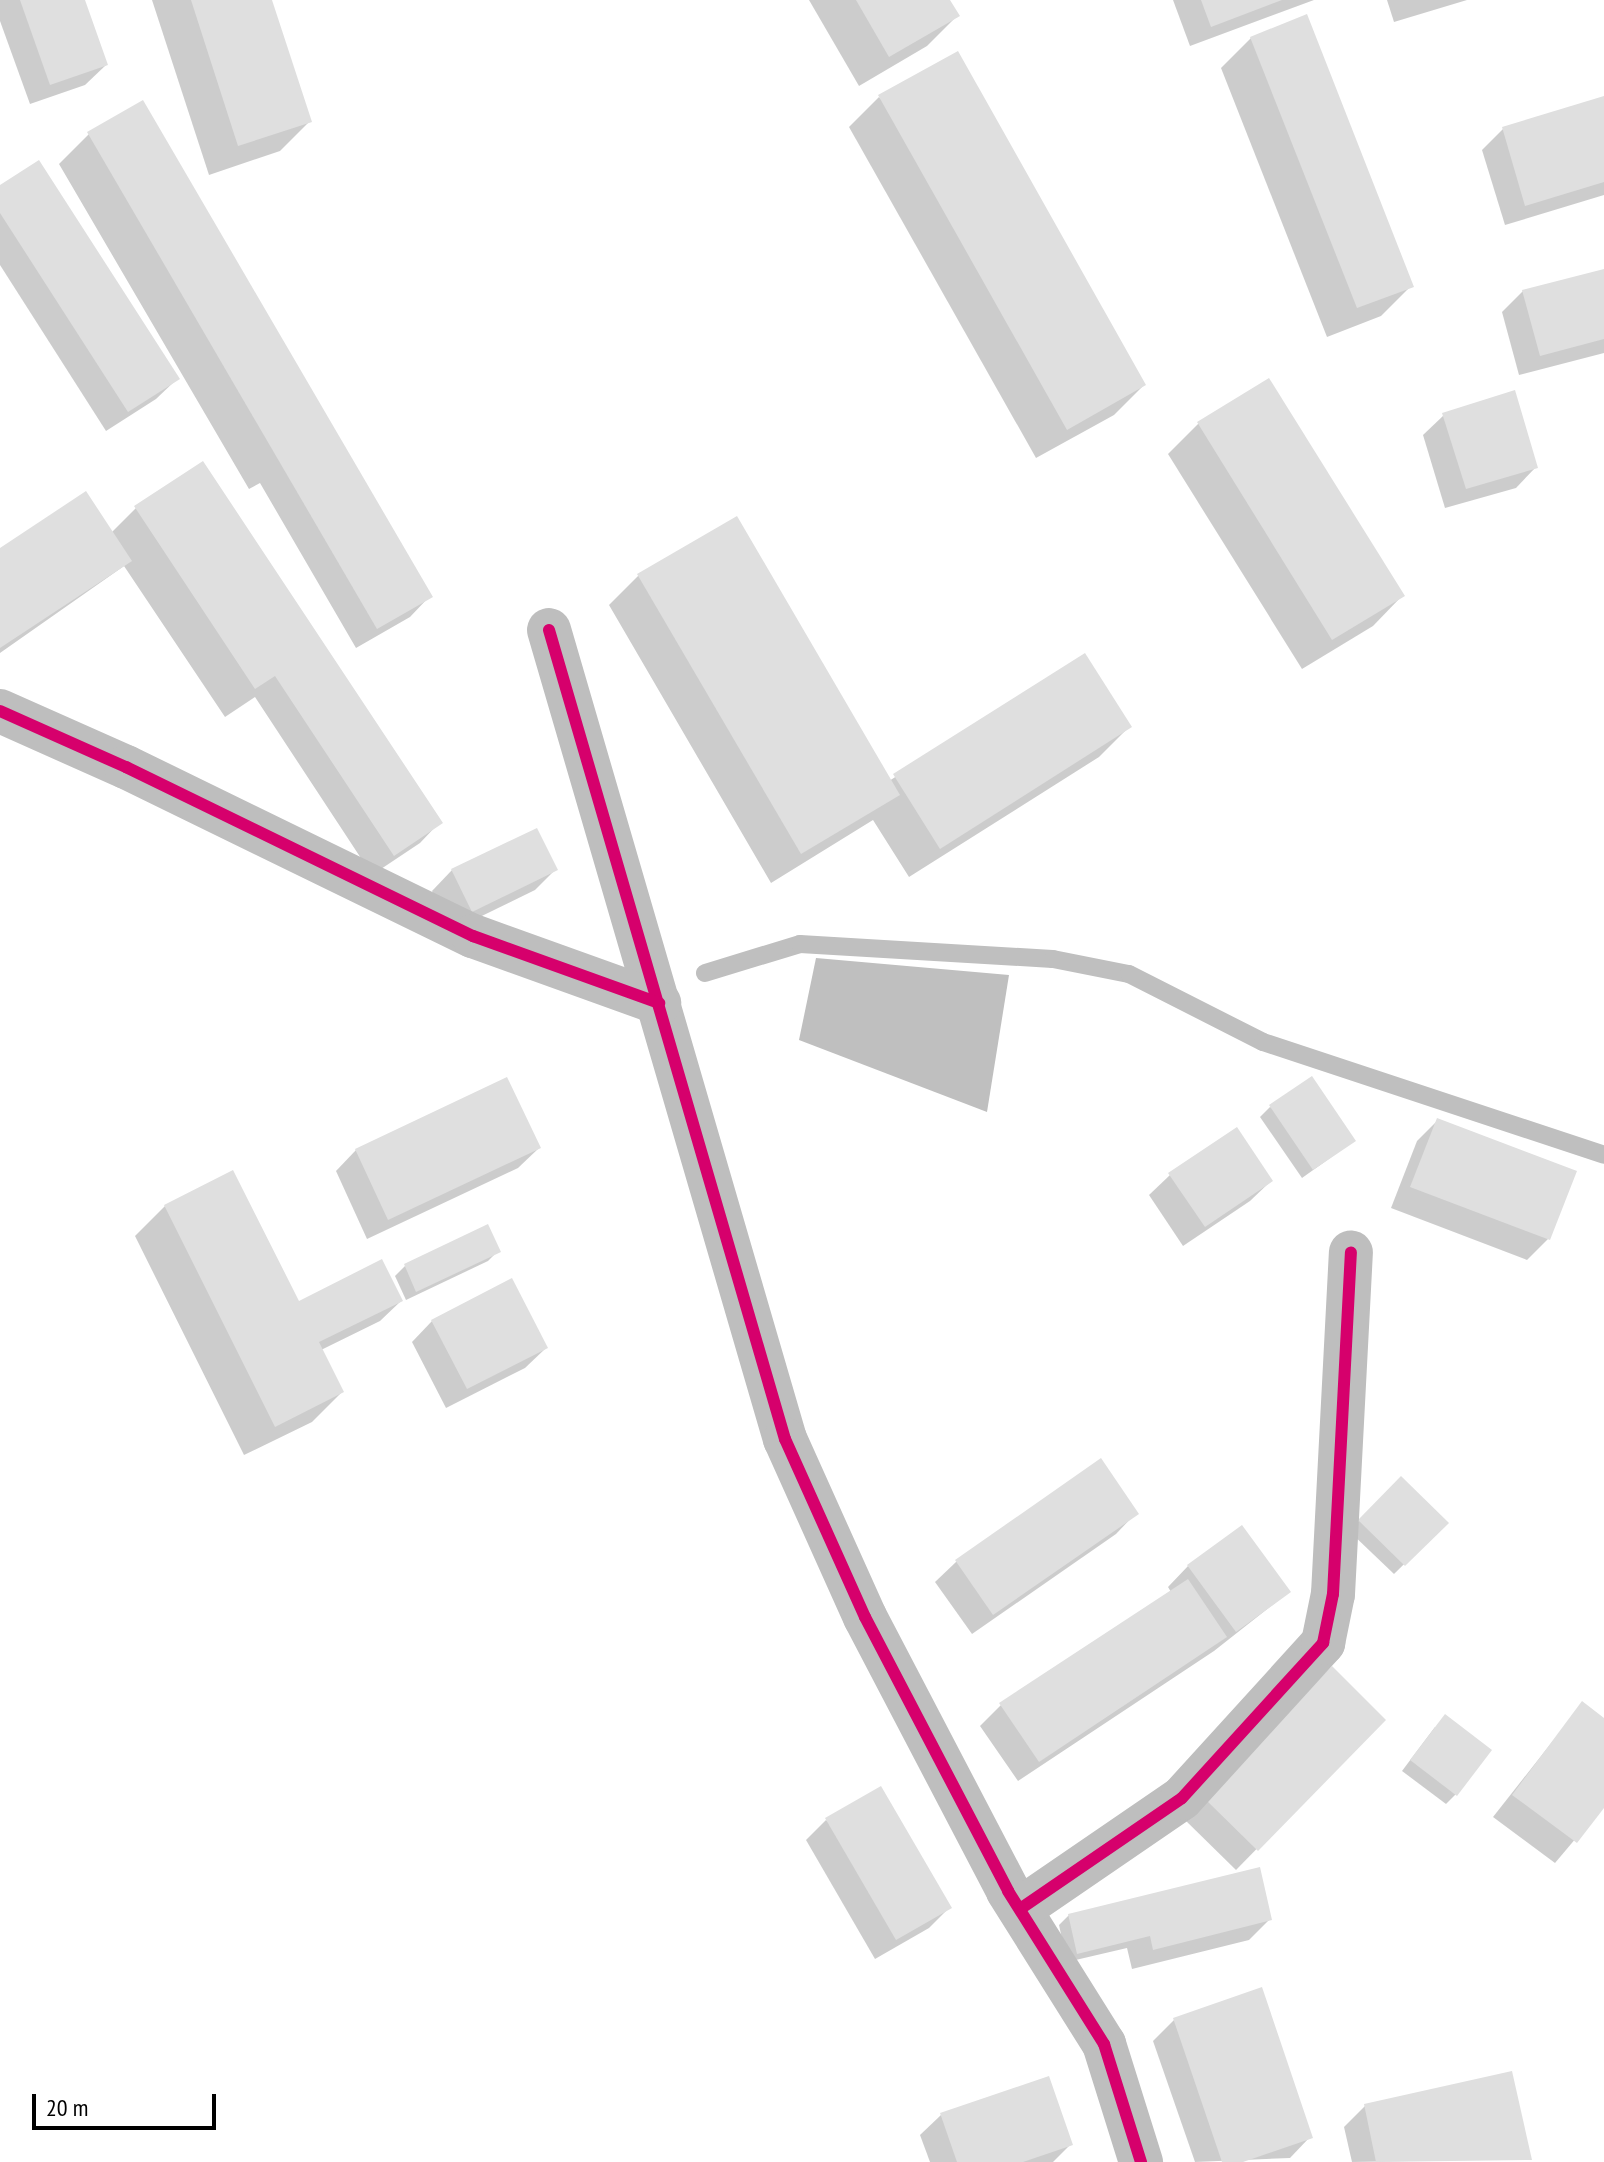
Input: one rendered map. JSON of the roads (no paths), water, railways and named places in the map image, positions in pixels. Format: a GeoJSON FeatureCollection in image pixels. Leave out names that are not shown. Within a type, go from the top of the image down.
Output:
{"type":"FeatureCollection","features":[{"type":"Feature","properties":{"kind":"street"},"geometry":{"type":"LineString","coordinates":[[549,630],[785,1439],[865,1617],[1020,1909],[1104,2044],[1141,2162]]}},
{"type":"Feature","properties":{"kind":"street"},"geometry":{"type":"LineString","coordinates":[[0,711],[140,773],[473,936],[659,1003]]}},
{"type":"Feature","properties":{"kind":"street"},"geometry":{"type":"LineString","coordinates":[[1020,1909],[1182,1798],[1323,1643],[1333,1594],[1351,1252]]}},
{"type":"Feature","properties":{"kind":"waterway"},"geometry":{"type":"LineString","coordinates":[[705,973],[800,944],[1053,959],[1129,974],[1263,1042],[1604,1155]]}}]}
